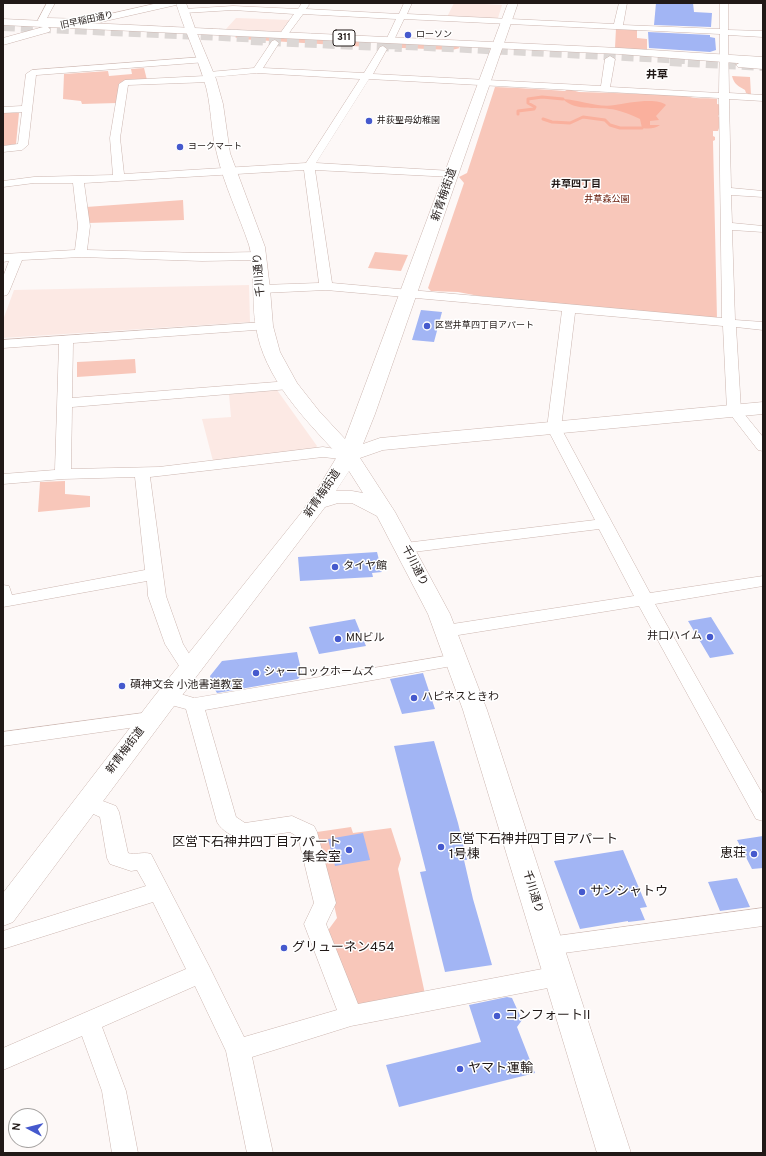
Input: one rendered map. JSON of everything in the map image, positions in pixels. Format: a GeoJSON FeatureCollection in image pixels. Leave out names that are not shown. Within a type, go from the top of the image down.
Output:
{"type":"FeatureCollection","features":[{"type":"Feature","properties":{"kind":"main road","name":"旧早稲田通り"},"geometry":{"type":"LineString","coordinates":[[3,42],[34,33],[87,22],[148,6],[172,3]]}},
{"type":"Feature","properties":{"kind":"main road","name":"新青梅街道"},"geometry":{"type":"LineString","coordinates":[[4,912],[189,668],[318,503],[349,455],[362,426],[513,3]]}},
{"type":"Feature","properties":{"kind":"main road","name":"千川通り"},"geometry":{"type":"LineString","coordinates":[[182,7],[209,77],[216,104],[222,146],[229,172],[258,247],[264,326],[271,352],[289,385],[312,415],[349,455],[385,512],[405,548],[446,630],[476,710],[614,1153]]}},
{"type":"Feature","properties":{"kind":"main road","name":"311"},"geometry":{"type":"LineString","coordinates":[[3,22],[74,25],[147,33]]}},
{"type":"Feature","properties":{"kind":"main road","name":"311"},"geometry":{"type":"LineString","coordinates":[[3,31],[34,33],[147,33],[240,37],[283,35],[386,44]]}},
{"type":"Feature","properties":{"kind":"main road","name":"311"},"geometry":{"type":"LineString","coordinates":[[240,37],[275,43],[386,44],[456,47],[724,61],[763,65]]}},
{"type":"Feature","properties":{"kind":"main road","name":"311"},"geometry":{"type":"LineString","coordinates":[[497,49],[610,59],[688,59]]}},
{"type":"Feature","properties":{"kind":"main road","name":"311"},"geometry":{"type":"LineString","coordinates":[[740,62],[763,61]]}},
{"type":"Feature","properties":{"kind":"main road"},"geometry":{"type":"LineString","coordinates":[[349,455],[380,444],[763,408]]}},
{"type":"Feature","properties":{"kind":"main road"},"geometry":{"type":"LineString","coordinates":[[318,503],[333,497],[356,497],[369,502],[385,512]]}},
{"type":"Feature","properties":{"kind":"street"},"geometry":{"type":"LineString","coordinates":[[47,3],[58,3]]}},
{"type":"Feature","properties":{"kind":"street"},"geometry":{"type":"LineString","coordinates":[[51,3],[42,20],[87,22]]}},
{"type":"Feature","properties":{"kind":"street"},"geometry":{"type":"LineString","coordinates":[[283,35],[306,3]]}},
{"type":"Feature","properties":{"kind":"street"},"geometry":{"type":"LineString","coordinates":[[360,14],[368,3]]}},
{"type":"Feature","properties":{"kind":"street"},"geometry":{"type":"LineString","coordinates":[[326,286],[309,166],[367,76],[408,3]]}},
{"type":"Feature","properties":{"kind":"street"},"geometry":{"type":"LineString","coordinates":[[618,27],[622,3]]}},
{"type":"Feature","properties":{"kind":"street"},"geometry":{"type":"LineString","coordinates":[[724,3],[724,96],[729,322],[734,410],[763,447]]}},
{"type":"Feature","properties":{"kind":"street"},"geometry":{"type":"LineString","coordinates":[[182,7],[300,11],[763,34]]}},
{"type":"Feature","properties":{"kind":"street"},"geometry":{"type":"LineString","coordinates":[[258,70],[275,43]]}},
{"type":"Feature","properties":{"kind":"street"},"geometry":{"type":"LineString","coordinates":[[605,90],[610,59]]}},
{"type":"Feature","properties":{"kind":"street"},"geometry":{"type":"LineString","coordinates":[[3,149],[18,148],[23,145],[31,74],[35,72],[203,60]]}},
{"type":"Feature","properties":{"kind":"street"},"geometry":{"type":"LineString","coordinates":[[119,178],[115,138],[124,84],[128,82],[209,77],[258,70],[763,98]]}},
{"type":"Feature","properties":{"kind":"street"},"geometry":{"type":"LineString","coordinates":[[3,110],[27,109]]}},
{"type":"Feature","properties":{"kind":"street"},"geometry":{"type":"LineString","coordinates":[[3,184],[34,180],[119,178],[309,166],[452,174]]}},
{"type":"Feature","properties":{"kind":"street"},"geometry":{"type":"LineString","coordinates":[[78,180],[84,226],[81,253]]}},
{"type":"Feature","properties":{"kind":"street"},"geometry":{"type":"LineString","coordinates":[[726,191],[763,194]]}},
{"type":"Feature","properties":{"kind":"street"},"geometry":{"type":"LineString","coordinates":[[727,226],[763,228]]}},
{"type":"Feature","properties":{"kind":"street"},"geometry":{"type":"LineString","coordinates":[[3,258],[81,253],[202,257],[258,256]]}},
{"type":"Feature","properties":{"kind":"street"},"geometry":{"type":"LineString","coordinates":[[3,292],[5,280],[17,257]]}},
{"type":"Feature","properties":{"kind":"street"},"geometry":{"type":"LineString","coordinates":[[262,289],[326,286],[763,326]]}},
{"type":"Feature","properties":{"kind":"street"},"geometry":{"type":"LineString","coordinates":[[569,309],[554,428],[644,599],[763,813]]}},
{"type":"Feature","properties":{"kind":"street"},"geometry":{"type":"LineString","coordinates":[[3,344],[264,326]]}},
{"type":"Feature","properties":{"kind":"street"},"geometry":{"type":"LineString","coordinates":[[63,474],[66,340]]}},
{"type":"Feature","properties":{"kind":"street"},"geometry":{"type":"LineString","coordinates":[[65,403],[289,385]]}},
{"type":"Feature","properties":{"kind":"street"},"geometry":{"type":"LineString","coordinates":[[3,479],[63,474],[159,472],[323,452],[349,455]]}},
{"type":"Feature","properties":{"kind":"street"},"geometry":{"type":"LineString","coordinates":[[142,473],[157,596],[174,644],[189,668]]}},
{"type":"Feature","properties":{"kind":"street"},"geometry":{"type":"LineString","coordinates":[[405,548],[604,524]]}},
{"type":"Feature","properties":{"kind":"street"},"geometry":{"type":"LineString","coordinates":[[3,590],[5,602],[154,574]]}},
{"type":"Feature","properties":{"kind":"street"},"geometry":{"type":"LineString","coordinates":[[446,630],[763,581]]}},
{"type":"Feature","properties":{"kind":"street"},"geometry":{"type":"LineString","coordinates":[[167,697],[194,705],[457,660]]}},
{"type":"Feature","properties":{"kind":"street"},"geometry":{"type":"LineString","coordinates":[[194,705],[227,822],[242,831],[292,824],[307,832],[325,903],[315,924],[351,1016]]}},
{"type":"Feature","properties":{"kind":"street"},"geometry":{"type":"LineString","coordinates":[[3,739],[150,719]]}},
{"type":"Feature","properties":{"kind":"street"},"geometry":{"type":"LineString","coordinates":[[86,803],[109,812],[118,858],[131,863],[143,860],[201,973],[238,1050],[260,1153]]}},
{"type":"Feature","properties":{"kind":"street"},"geometry":{"type":"LineString","coordinates":[[3,940],[159,891]]}},
{"type":"Feature","properties":{"kind":"street"},"geometry":{"type":"LineString","coordinates":[[549,946],[763,917]]}},
{"type":"Feature","properties":{"kind":"street"},"geometry":{"type":"LineString","coordinates":[[3,1059],[201,973]]}},
{"type":"Feature","properties":{"kind":"street"},"geometry":{"type":"LineString","coordinates":[[238,1050],[351,1016],[558,976]]}},
{"type":"Feature","properties":{"kind":"street"},"geometry":{"type":"LineString","coordinates":[[88,1021],[114,1091],[125,1153]]}},
{"type":"Feature","properties":{"kind":"shaded area"},"geometry":{"type":"Polygon","coordinates":[[[454,3],[502,5],[498,18],[447,17],[454,3]]]}},
{"type":"Feature","properties":{"kind":"shaded area"},"geometry":{"type":"Polygon","coordinates":[[[236,18],[290,20],[282,32],[226,29],[236,18]]]}},
{"type":"Feature","properties":{"kind":"shaded area"},"geometry":{"type":"Polygon","coordinates":[[[563,99],[609,106],[649,101],[656,101],[666,105],[656,116],[659,120],[650,121],[650,125],[660,125],[647,129],[642,128],[640,119],[625,113],[610,109],[574,106],[563,99]]]}},
{"type":"Feature","properties":{"kind":"shaded area"},"geometry":{"type":"Polygon","coordinates":[[[249,285],[250,322],[3,338],[3,320],[14,290],[249,285]]]}},
{"type":"Feature","properties":{"kind":"shaded area"},"geometry":{"type":"Polygon","coordinates":[[[277,390],[317,446],[314,450],[213,461],[202,419],[231,417],[229,394],[277,390]]]}},
{"type":"Feature","properties":{"kind":"green space"},"geometry":{"type":"Polygon","coordinates":[[[616,28],[637,29],[637,38],[647,39],[647,50],[615,48],[616,28]]]}},
{"type":"Feature","properties":{"kind":"green space"},"geometry":{"type":"Polygon","coordinates":[[[238,35],[372,40],[368,47],[239,39],[235,37],[238,35]]]}},
{"type":"Feature","properties":{"kind":"green space"},"geometry":{"type":"Polygon","coordinates":[[[381,41],[457,46],[460,48],[452,50],[378,47],[381,41]]]}},
{"type":"Feature","properties":{"kind":"green space"},"geometry":{"type":"Polygon","coordinates":[[[144,68],[147,80],[125,82],[117,103],[82,104],[81,101],[63,99],[64,74],[108,71],[109,76],[132,74],[131,69],[144,68]]]}},
{"type":"Feature","properties":{"kind":"green space"},"geometry":{"type":"Polygon","coordinates":[[[732,76],[750,77],[751,95],[746,93],[745,90],[734,81],[732,76]]]}},
{"type":"Feature","properties":{"kind":"green space","name":"井草森公園"},"geometry":{"type":"Polygon","coordinates":[[[495,87],[565,91],[568,89],[579,92],[684,95],[717,99],[717,104],[722,105],[724,111],[718,116],[722,119],[718,131],[713,131],[713,136],[715,137],[715,140],[713,141],[717,319],[479,296],[458,292],[431,291],[428,288],[464,183],[459,177],[467,173],[495,87]]]}},
{"type":"Feature","properties":{"kind":"green space"},"geometry":{"type":"Polygon","coordinates":[[[3,112],[19,113],[16,144],[3,146],[3,112]]]}},
{"type":"Feature","properties":{"kind":"green space"},"geometry":{"type":"Polygon","coordinates":[[[183,200],[184,220],[88,223],[86,207],[183,200]]]}},
{"type":"Feature","properties":{"kind":"green space"},"geometry":{"type":"Polygon","coordinates":[[[375,252],[408,255],[401,271],[368,268],[375,252]]]}},
{"type":"Feature","properties":{"kind":"green space"},"geometry":{"type":"Polygon","coordinates":[[[135,359],[136,373],[77,377],[77,362],[135,359]]]}},
{"type":"Feature","properties":{"kind":"green space"},"geometry":{"type":"Polygon","coordinates":[[[65,481],[65,494],[90,496],[90,507],[38,512],[40,482],[65,481]]]}},
{"type":"Feature","properties":{"kind":"green space"},"geometry":{"type":"Polygon","coordinates":[[[351,827],[353,833],[391,828],[401,859],[398,869],[425,994],[355,1008],[326,933],[337,918],[317,832],[351,827]]]}},
{"type":"Feature","properties":{"kind":"building"},"geometry":{"type":"Polygon","coordinates":[[[656,3],[693,3],[694,12],[712,13],[711,27],[654,25],[656,3]]]}},
{"type":"Feature","properties":{"kind":"building"},"geometry":{"type":"Polygon","coordinates":[[[648,32],[710,35],[710,37],[715,38],[716,50],[710,52],[649,48],[648,32]]]}},
{"type":"Feature","properties":{"kind":"building","name":"区営井草四丁目アパート"},"geometry":{"type":"Polygon","coordinates":[[[421,310],[442,312],[434,342],[412,340],[421,310]]]}},
{"type":"Feature","properties":{"kind":"building"},"geometry":{"type":"Polygon","coordinates":[[[377,552],[382,572],[372,573],[373,577],[300,581],[298,557],[377,552]]]}},
{"type":"Feature","properties":{"kind":"building","name":"井口ハイム"},"geometry":{"type":"Polygon","coordinates":[[[711,617],[734,654],[710,658],[688,621],[711,617]]]}},
{"type":"Feature","properties":{"kind":"building","name":"MNビル"},"geometry":{"type":"Polygon","coordinates":[[[355,619],[366,646],[319,654],[309,627],[355,619]]]}},
{"type":"Feature","properties":{"kind":"building","name":"シャーロックホームズ"},"geometry":{"type":"Polygon","coordinates":[[[297,652],[302,674],[298,679],[217,693],[212,685],[210,676],[222,661],[297,652]]]}},
{"type":"Feature","properties":{"kind":"building","name":"ハピネスときわ"},"geometry":{"type":"Polygon","coordinates":[[[423,673],[435,709],[402,714],[390,679],[423,673]]]}},
{"type":"Feature","properties":{"kind":"building","name":"区営下石神井四丁目アパート 1号棟"},"geometry":{"type":"Polygon","coordinates":[[[434,741],[458,823],[467,860],[464,860],[473,899],[492,965],[445,972],[420,872],[426,871],[394,746],[434,741]]]}},
{"type":"Feature","properties":{"kind":"building","name":"区営下石神井四丁目アパート 集会室"},"geometry":{"type":"Polygon","coordinates":[[[363,833],[370,860],[335,866],[328,839],[363,833]]]}},
{"type":"Feature","properties":{"kind":"building","name":"恵荘"},"geometry":{"type":"Polygon","coordinates":[[[763,836],[763,868],[752,869],[737,840],[763,836]]]}},
{"type":"Feature","properties":{"kind":"building"},"geometry":{"type":"Polygon","coordinates":[[[623,850],[647,907],[640,908],[645,920],[628,921],[580,929],[554,861],[623,850]]]}},
{"type":"Feature","properties":{"kind":"building"},"geometry":{"type":"Polygon","coordinates":[[[737,878],[750,907],[720,911],[708,882],[737,878]]]}},
{"type":"Feature","properties":{"kind":"building","name":"ヤマト運輸"},"geometry":{"type":"Polygon","coordinates":[[[507,997],[512,998],[522,1020],[517,1027],[535,1073],[399,1107],[386,1065],[481,1042],[469,1005],[507,997]]]}},
{"type":"Feature","properties":{"kind":"waterway"},"geometry":{"type":"LineString","coordinates":[[518,114],[518,111],[534,109],[535,107],[528,103],[528,99],[542,97],[563,99]]}},
{"type":"Feature","properties":{"kind":"waterway"},"geometry":{"type":"LineString","coordinates":[[543,119],[552,122],[570,123],[583,117],[605,120],[610,125],[620,128],[642,128]]}},
{"type":"Feature","properties":{"kind":"tunnel"},"geometry":{"type":"LineString","coordinates":[[3,25],[266,37]]}},
{"type":"Feature","properties":{"kind":"tunnel"},"geometry":{"type":"LineString","coordinates":[[251,39],[402,46]]}},
{"type":"Feature","properties":{"kind":"tunnel"},"geometry":{"type":"LineString","coordinates":[[388,43],[685,58]]}},
{"type":"Feature","properties":{"kind":"tunnel"},"geometry":{"type":"LineString","coordinates":[[670,60],[763,65]]}},
{"type":"Feature","properties":{"kind":"place","name":"ローソン"},"geometry":{"type":"Point","coordinates":[408,35]}},
{"type":"Feature","properties":{"kind":"place","name":"井荻聖母幼稚園"},"geometry":{"type":"Point","coordinates":[369,121]}},
{"type":"Feature","properties":{"kind":"place","name":"ヨークマート"},"geometry":{"type":"Point","coordinates":[180,147]}},
{"type":"Feature","properties":{"kind":"place","name":"区営井草四丁目アパート"},"geometry":{"type":"Point","coordinates":[427,326]}},
{"type":"Feature","properties":{"kind":"place","name":"タイヤ館"},"geometry":{"type":"Point","coordinates":[335,567]}},
{"type":"Feature","properties":{"kind":"place","name":"井口ハイム"},"geometry":{"type":"Point","coordinates":[710,637]}},
{"type":"Feature","properties":{"kind":"place","name":"MNビル"},"geometry":{"type":"Point","coordinates":[338,639]}},
{"type":"Feature","properties":{"kind":"place","name":"シャーロックホームズ"},"geometry":{"type":"Point","coordinates":[256,673]}},
{"type":"Feature","properties":{"kind":"place","name":"碩神文会 小池書道教室"},"geometry":{"type":"Point","coordinates":[122,686]}},
{"type":"Feature","properties":{"kind":"place","name":"ハピネスときわ"},"geometry":{"type":"Point","coordinates":[414,698]}},
{"type":"Feature","properties":{"kind":"place","name":"区営下石神井四丁目アパート 1号棟"},"geometry":{"type":"Point","coordinates":[441,847]}},
{"type":"Feature","properties":{"kind":"place","name":"区営下石神井四丁目アパート 集会室"},"geometry":{"type":"Point","coordinates":[349,850]}},
{"type":"Feature","properties":{"kind":"place","name":"恵荘"},"geometry":{"type":"Point","coordinates":[754,854]}},
{"type":"Feature","properties":{"kind":"place","name":"サンシャトウ"},"geometry":{"type":"Point","coordinates":[582,892]}},
{"type":"Feature","properties":{"kind":"place","name":"グリューネン454"},"geometry":{"type":"Point","coordinates":[284,948]}},
{"type":"Feature","properties":{"kind":"place","name":"コンフォートII"},"geometry":{"type":"Point","coordinates":[497,1016]}},
{"type":"Feature","properties":{"kind":"place","name":"ヤマト運輸"},"geometry":{"type":"Point","coordinates":[460,1069]}},
{"type":"Feature","properties":{"kind":"district","name":"井草"},"geometry":{"type":"Point","coordinates":[657,76]}},
{"type":"Feature","properties":{"kind":"district","name":"井草四丁目"},"geometry":{"type":"Point","coordinates":[576,185]}}]}
